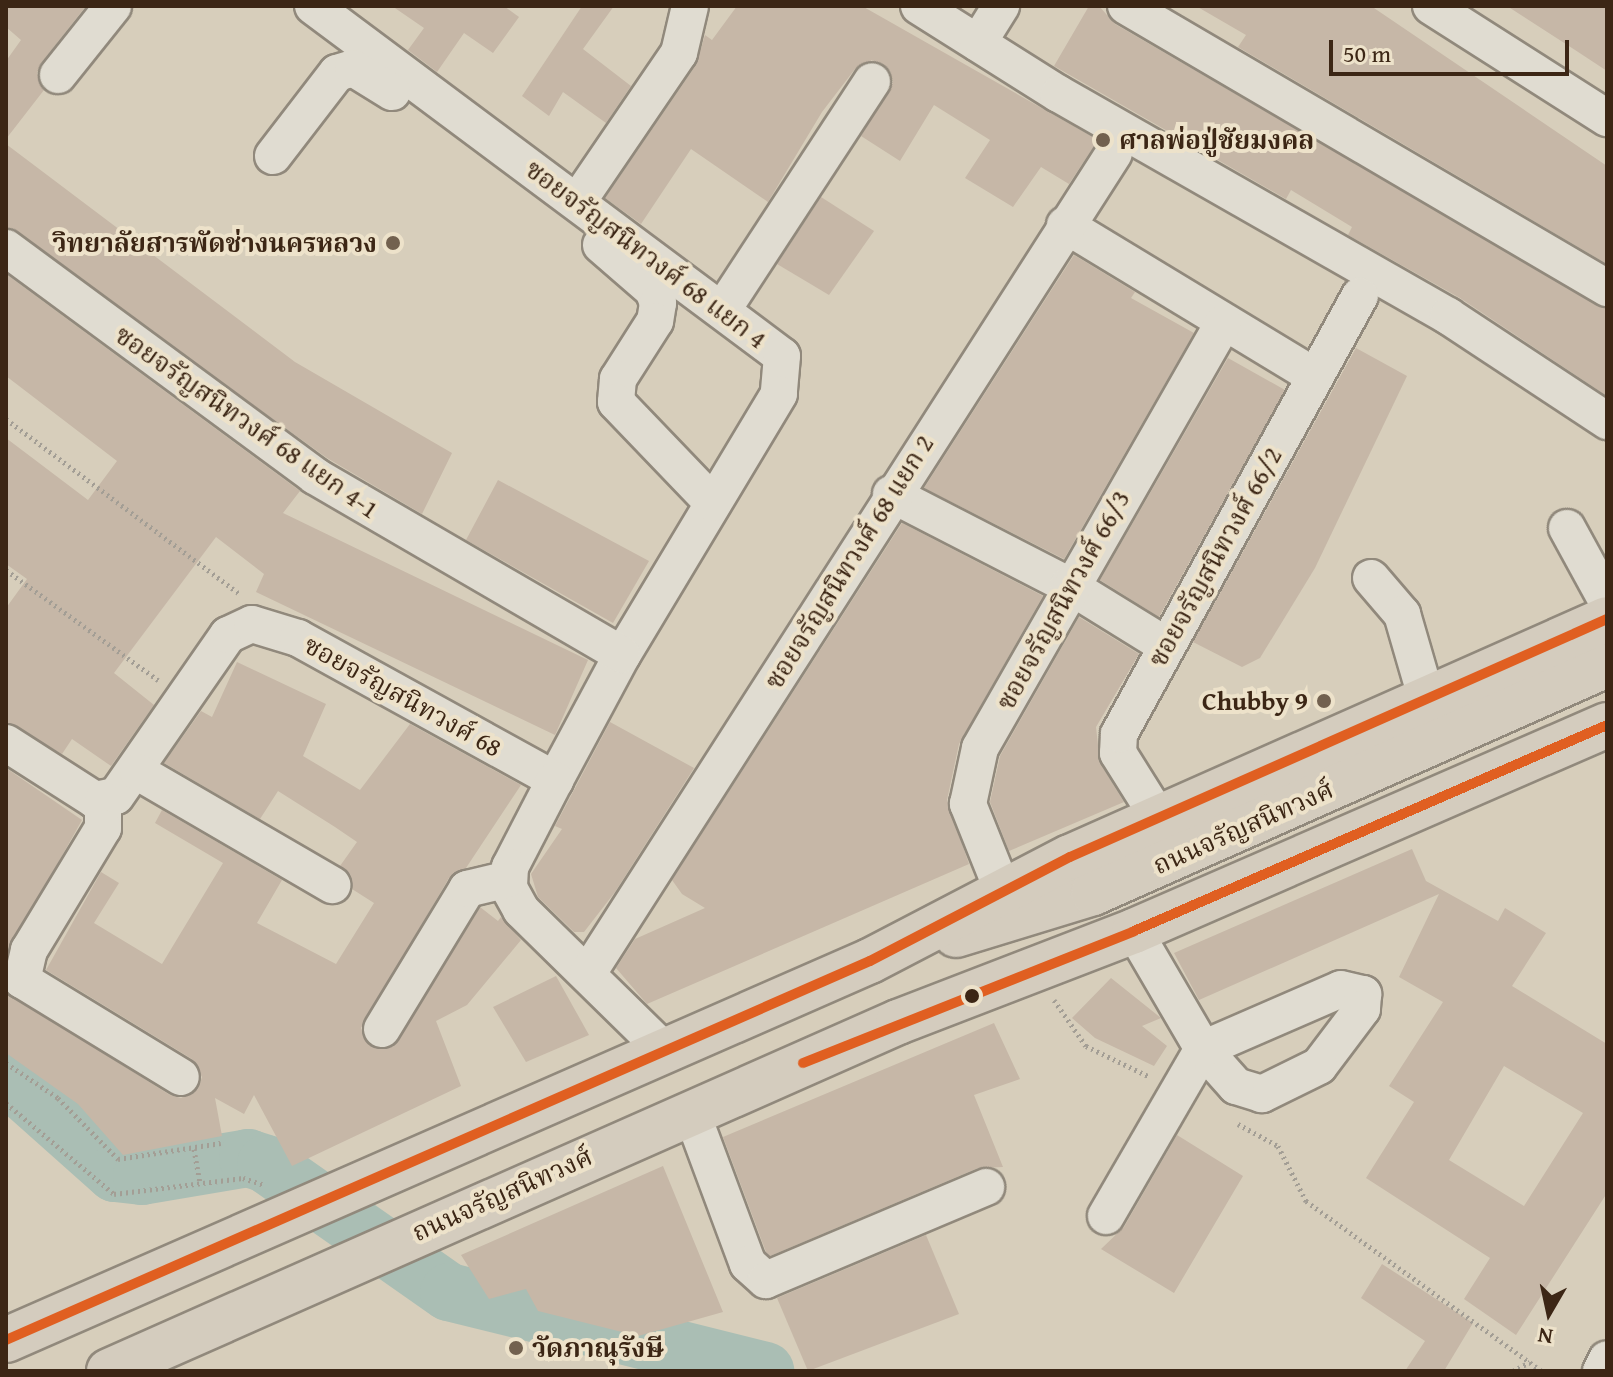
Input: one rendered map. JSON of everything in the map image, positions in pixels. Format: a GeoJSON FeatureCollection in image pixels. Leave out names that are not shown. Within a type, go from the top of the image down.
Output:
{"type":"FeatureCollection","features":[{"type":"Feature","properties":{"kind":"main road","name":"ถนนจรัญสนิทวงศ์"},"geometry":{"type":"LineString","coordinates":[[6,1340],[286,1200],[345,1189],[870,961],[1002,889],[1607,619]]}},
{"type":"Feature","properties":{"kind":"main road","name":"ถนนจรัญสนิทวงศ์"},"geometry":{"type":"LineString","coordinates":[[870,961],[1093,893],[1607,665]]}},
{"type":"Feature","properties":{"kind":"main road","name":"ถนนจรัญสนิทวงศ์"},"geometry":{"type":"LineString","coordinates":[[898,1022],[1216,867],[1607,695]]}},
{"type":"Feature","properties":{"kind":"main road","name":"ถนนจรัญสนิทวงศ์"},"geometry":{"type":"LineString","coordinates":[[109,1371],[691,1111],[898,1022],[1134,931],[1607,725]]}},
{"type":"Feature","properties":{"kind":"street"},"geometry":{"type":"LineString","coordinates":[[58,75],[113,6]]}},
{"type":"Feature","properties":{"kind":"street","name":"ซอยจรัญสนิทวงศ์ 68 แยก 4"},"geometry":{"type":"LineString","coordinates":[[313,6],[723,309],[775,350],[785,370],[779,394],[622,655],[555,780]]}},
{"type":"Feature","properties":{"kind":"street"},"geometry":{"type":"LineString","coordinates":[[578,201],[679,53],[690,6]]}},
{"type":"Feature","properties":{"kind":"street"},"geometry":{"type":"LineString","coordinates":[[919,6],[1448,316],[1607,421]]}},
{"type":"Feature","properties":{"kind":"street"},"geometry":{"type":"LineString","coordinates":[[978,43],[1001,6]]}},
{"type":"Feature","properties":{"kind":"street"},"geometry":{"type":"LineString","coordinates":[[1126,6],[1607,288]]}},
{"type":"Feature","properties":{"kind":"street"},"geometry":{"type":"LineString","coordinates":[[1431,6],[1607,118]]}},
{"type":"Feature","properties":{"kind":"street"},"geometry":{"type":"LineString","coordinates":[[273,156],[337,73],[353,68],[608,250],[653,290],[658,303],[655,321],[618,379],[616,402],[713,503]]}},
{"type":"Feature","properties":{"kind":"street"},"geometry":{"type":"LineString","coordinates":[[723,309],[872,81]]}},
{"type":"Feature","properties":{"kind":"street","name":"ซอยจรัญสนิทวงศ์ 68 แยก 2"},"geometry":{"type":"LineString","coordinates":[[588,973],[891,494],[1114,153]]}},
{"type":"Feature","properties":{"kind":"street"},"geometry":{"type":"LineString","coordinates":[[1065,225],[1223,324],[1314,376]]}},
{"type":"Feature","properties":{"kind":"street","name":"ซอยจรัญสนิทวงศ์ 68 แยก 4-1"},"geometry":{"type":"LineString","coordinates":[[6,248],[315,476],[622,655]]}},
{"type":"Feature","properties":{"kind":"street","name":"ซอยจรัญสนิทวงศ์ 66/2"},"geometry":{"type":"LineString","coordinates":[[1160,820],[1118,753],[1119,734],[1165,645],[1360,296]]}},
{"type":"Feature","properties":{"kind":"street","name":"ซอยจรัญสนิทวงศ์ 66/3"},"geometry":{"type":"LineString","coordinates":[[1002,889],[968,804],[969,779],[1068,585],[1223,324]]}},
{"type":"Feature","properties":{"kind":"street"},"geometry":{"type":"LineString","coordinates":[[891,494],[1068,585],[1165,645]]}},
{"type":"Feature","properties":{"kind":"street"},"geometry":{"type":"LineString","coordinates":[[1567,528],[1607,601]]}},
{"type":"Feature","properties":{"kind":"street"},"geometry":{"type":"LineString","coordinates":[[1371,578],[1402,614],[1427,700]]}},
{"type":"Feature","properties":{"kind":"street"},"geometry":{"type":"LineString","coordinates":[[103,800],[138,772],[179,700],[228,635],[252,624]]}},
{"type":"Feature","properties":{"kind":"street","name":"ซอยจรัญสนิทวงศ์ 68"},"geometry":{"type":"LineString","coordinates":[[252,624],[298,638],[555,780]]}},
{"type":"Feature","properties":{"kind":"street"},"geometry":{"type":"LineString","coordinates":[[6,743],[71,788],[103,800]]}},
{"type":"Feature","properties":{"kind":"street"},"geometry":{"type":"LineString","coordinates":[[138,772],[332,885]]}},
{"type":"Feature","properties":{"kind":"street"},"geometry":{"type":"LineString","coordinates":[[555,780],[509,879],[521,910],[665,1051]]}},
{"type":"Feature","properties":{"kind":"street"},"geometry":{"type":"LineString","coordinates":[[103,800],[103,828],[29,950],[22,980],[181,1077]]}},
{"type":"Feature","properties":{"kind":"street"},"geometry":{"type":"LineString","coordinates":[[382,1029],[467,889],[509,879]]}},
{"type":"Feature","properties":{"kind":"street"},"geometry":{"type":"LineString","coordinates":[[1106,1216],[1203,1049],[1134,931]]}},
{"type":"Feature","properties":{"kind":"street"},"geometry":{"type":"LineString","coordinates":[[691,1111],[748,1264],[766,1280],[986,1187]]}},
{"type":"Feature","properties":{"kind":"street"},"geometry":{"type":"LineString","coordinates":[[1601,1371],[1607,1359]]}},
{"type":"Feature","properties":{"kind":"path"},"geometry":{"type":"LineString","coordinates":[[6,419],[244,597],[252,624]]}},
{"type":"Feature","properties":{"kind":"path"},"geometry":{"type":"LineString","coordinates":[[6,570],[117,647],[179,700]]}},
{"type":"Feature","properties":{"kind":"path"},"geometry":{"type":"LineString","coordinates":[[1035,970],[1086,1046],[1177,1091]]}},
{"type":"Feature","properties":{"kind":"path"},"geometry":{"type":"LineString","coordinates":[[6,1063],[58,1098],[118,1159],[221,1143]]}},
{"type":"Feature","properties":{"kind":"path"},"geometry":{"type":"LineString","coordinates":[[6,1103],[114,1194],[243,1178],[259,1180],[286,1200]]}},
{"type":"Feature","properties":{"kind":"path"},"geometry":{"type":"LineString","coordinates":[[1227,1119],[1278,1146],[1306,1201],[1542,1371]]}},
{"type":"Feature","properties":{"kind":"path"},"geometry":{"type":"LineString","coordinates":[[194,1149],[200,1181]]}},
{"type":"Feature","properties":{"kind":"path"},"geometry":{"type":"LineString","coordinates":[[1513,1371],[1530,1362]]}},
{"type":"Feature","properties":{"kind":"building"},"geometry":{"type":"Polygon","coordinates":[[[6,6],[86,6],[41,63],[37,73],[44,90],[6,139],[6,61],[21,40],[6,27],[6,6]]]}},
{"type":"Feature","properties":{"kind":"building"},"geometry":{"type":"Polygon","coordinates":[[[392,6],[504,6],[519,17],[493,53],[464,33],[437,72],[408,50],[424,28],[392,6]]]}},
{"type":"Feature","properties":{"kind":"building"},"geometry":{"type":"Polygon","coordinates":[[[582,6],[614,6],[583,49],[631,86],[606,123],[563,92],[549,116],[522,96],[582,6]]]}},
{"type":"Feature","properties":{"kind":"building"},"geometry":{"type":"Polygon","coordinates":[[[737,6],[862,6],[1098,140],[1069,184],[1041,167],[1013,207],[965,178],[990,140],[934,105],[900,161],[861,136],[893,83],[890,71],[872,60],[855,69],[822,112],[768,202],[691,149],[641,224],[605,198],[696,65],[705,35],[712,40],[737,6]]]}},
{"type":"Feature","properties":{"kind":"building"},"geometry":{"type":"Polygon","coordinates":[[[1089,6],[1099,6],[1115,24],[1607,309],[1607,396],[1460,298],[1348,235],[1352,227],[1291,190],[1286,199],[1054,66],[1089,6]]]}},
{"type":"Feature","properties":{"kind":"building"},"geometry":{"type":"Polygon","coordinates":[[[1196,6],[1371,6],[1607,166],[1607,264],[1238,47],[1246,35],[1196,6]]]}},
{"type":"Feature","properties":{"kind":"building"},"geometry":{"type":"Polygon","coordinates":[[[1507,6],[1607,6],[1607,71],[1572,48],[1507,6]]]}},
{"type":"Feature","properties":{"kind":"building"},"geometry":{"type":"Polygon","coordinates":[[[6,144],[295,362],[452,453],[422,514],[327,458],[6,227],[6,144]]]}},
{"type":"Feature","properties":{"kind":"building"},"geometry":{"type":"Polygon","coordinates":[[[821,197],[874,231],[829,295],[777,264],[821,197]]]}},
{"type":"Feature","properties":{"kind":"building"},"geometry":{"type":"Polygon","coordinates":[[[1074,255],[1135,292],[1131,298],[1194,333],[1064,559],[924,488],[1074,255]]]}},
{"type":"Feature","properties":{"kind":"building"},"geometry":{"type":"Polygon","coordinates":[[[6,274],[300,491],[283,513],[588,660],[555,735],[256,592],[264,574],[216,537],[114,673],[154,705],[111,766],[72,739],[62,754],[6,722],[6,608],[27,579],[6,564],[6,438],[88,500],[117,461],[6,376],[6,274]]]}},
{"type":"Feature","properties":{"kind":"building"},"geometry":{"type":"Polygon","coordinates":[[[1356,348],[1407,376],[1315,568],[1260,658],[1242,667],[1193,642],[1356,348]]]}},
{"type":"Feature","properties":{"kind":"building"},"geometry":{"type":"Polygon","coordinates":[[[1228,358],[1285,390],[1159,617],[1100,580],[1228,358]]]}},
{"type":"Feature","properties":{"kind":"building"},"geometry":{"type":"Polygon","coordinates":[[[498,480],[649,561],[613,623],[466,540],[498,480]]]}},
{"type":"Feature","properties":{"kind":"building"},"geometry":{"type":"Polygon","coordinates":[[[902,523],[1043,596],[959,744],[947,800],[969,864],[647,1004],[616,968],[635,939],[705,908],[682,894],[672,880],[902,523]]]}},
{"type":"Feature","properties":{"kind":"building"},"geometry":{"type":"Polygon","coordinates":[[[1079,617],[1139,654],[1096,727],[1100,763],[1124,802],[1009,851],[990,802],[1000,756],[1079,617]]]}},
{"type":"Feature","properties":{"kind":"building"},"geometry":{"type":"Polygon","coordinates":[[[237,662],[326,704],[303,756],[360,790],[410,724],[521,785],[466,868],[449,878],[361,1028],[370,1046],[393,1047],[480,907],[498,921],[501,917],[521,940],[467,1005],[436,1021],[461,1086],[292,1166],[254,1095],[244,1114],[215,1098],[222,1136],[123,1155],[78,1104],[6,1053],[6,992],[170,1095],[181,1098],[198,1089],[202,1077],[192,1059],[46,970],[101,872],[119,883],[94,923],[162,964],[223,863],[155,823],[162,810],[282,880],[257,923],[336,964],[374,903],[352,889],[351,875],[340,866],[357,842],[335,827],[278,791],[260,819],[164,763],[201,711],[212,717],[237,662]]]}},
{"type":"Feature","properties":{"kind":"building"},"geometry":{"type":"Polygon","coordinates":[[[610,722],[694,768],[615,892],[584,932],[574,932],[538,897],[531,874],[562,829],[555,826],[610,722]]]}},
{"type":"Feature","properties":{"kind":"building"},"geometry":{"type":"Polygon","coordinates":[[[6,768],[82,820],[6,956],[6,768]]]}},
{"type":"Feature","properties":{"kind":"building"},"geometry":{"type":"Polygon","coordinates":[[[1412,849],[1426,881],[1498,921],[1505,908],[1546,933],[1512,986],[1607,1044],[1607,1193],[1516,1335],[1464,1299],[1490,1258],[1366,1178],[1414,1102],[1389,1086],[1443,1002],[1399,977],[1439,894],[1199,1000],[1174,953],[1412,849]],[[1504,1066],[1449,1160],[1524,1206],[1583,1113],[1504,1066]]]}},
{"type":"Feature","properties":{"kind":"building"},"geometry":{"type":"Polygon","coordinates":[[[556,976],[589,1035],[526,1062],[493,1007],[556,976]]]}},
{"type":"Feature","properties":{"kind":"building"},"geometry":{"type":"Polygon","coordinates":[[[1111,978],[1161,1018],[1142,1026],[1167,1046],[1154,1066],[1095,1038],[1072,1018],[1111,978]]]}},
{"type":"Feature","properties":{"kind":"building"},"geometry":{"type":"Polygon","coordinates":[[[994,1023],[1020,1079],[974,1095],[1003,1167],[978,1168],[770,1256],[723,1137],[994,1023]]]}},
{"type":"Feature","properties":{"kind":"building"},"geometry":{"type":"Polygon","coordinates":[[[1177,1135],[1243,1176],[1174,1293],[1101,1249],[1124,1227],[1177,1135]]]}},
{"type":"Feature","properties":{"kind":"building"},"geometry":{"type":"Polygon","coordinates":[[[663,1166],[723,1312],[638,1336],[538,1311],[526,1289],[489,1299],[461,1255],[663,1166]]]}},
{"type":"Feature","properties":{"kind":"building"},"geometry":{"type":"Polygon","coordinates":[[[926,1235],[959,1314],[808,1371],[777,1298],[926,1235]]]}},
{"type":"Feature","properties":{"kind":"building"},"geometry":{"type":"Polygon","coordinates":[[[1382,1264],[1473,1323],[1444,1371],[1405,1371],[1425,1341],[1361,1298],[1382,1264]]]}},
{"type":"Feature","properties":{"kind":"waterway"},"geometry":{"type":"LineString","coordinates":[[6,1076],[115,1173],[142,1176],[248,1158],[266,1164],[449,1292],[765,1371]]}},
{"type":"Feature","properties":{"kind":"transit line"},"geometry":{"type":"LineString","coordinates":[[6,1340],[870,961],[1070,857],[1607,619]]}},
{"type":"Feature","properties":{"kind":"transit line"},"geometry":{"type":"LineString","coordinates":[[803,1063],[1134,931],[1607,725]]}},
{"type":"Feature","properties":{"kind":"place","name":"ศาลพ่อปู่ชัยมงคล"},"geometry":{"type":"Point","coordinates":[1103,140]}},
{"type":"Feature","properties":{"kind":"place","name":"วิทยาลัยสารพัดช่างนครหลวง"},"geometry":{"type":"Point","coordinates":[393,243]}},
{"type":"Feature","properties":{"kind":"place","name":"Chubby 9"},"geometry":{"type":"Point","coordinates":[1324,701]}},
{"type":"Feature","properties":{"kind":"place","name":"วัดภาณุรังษี"},"geometry":{"type":"Point","coordinates":[516,1348]}}]}
